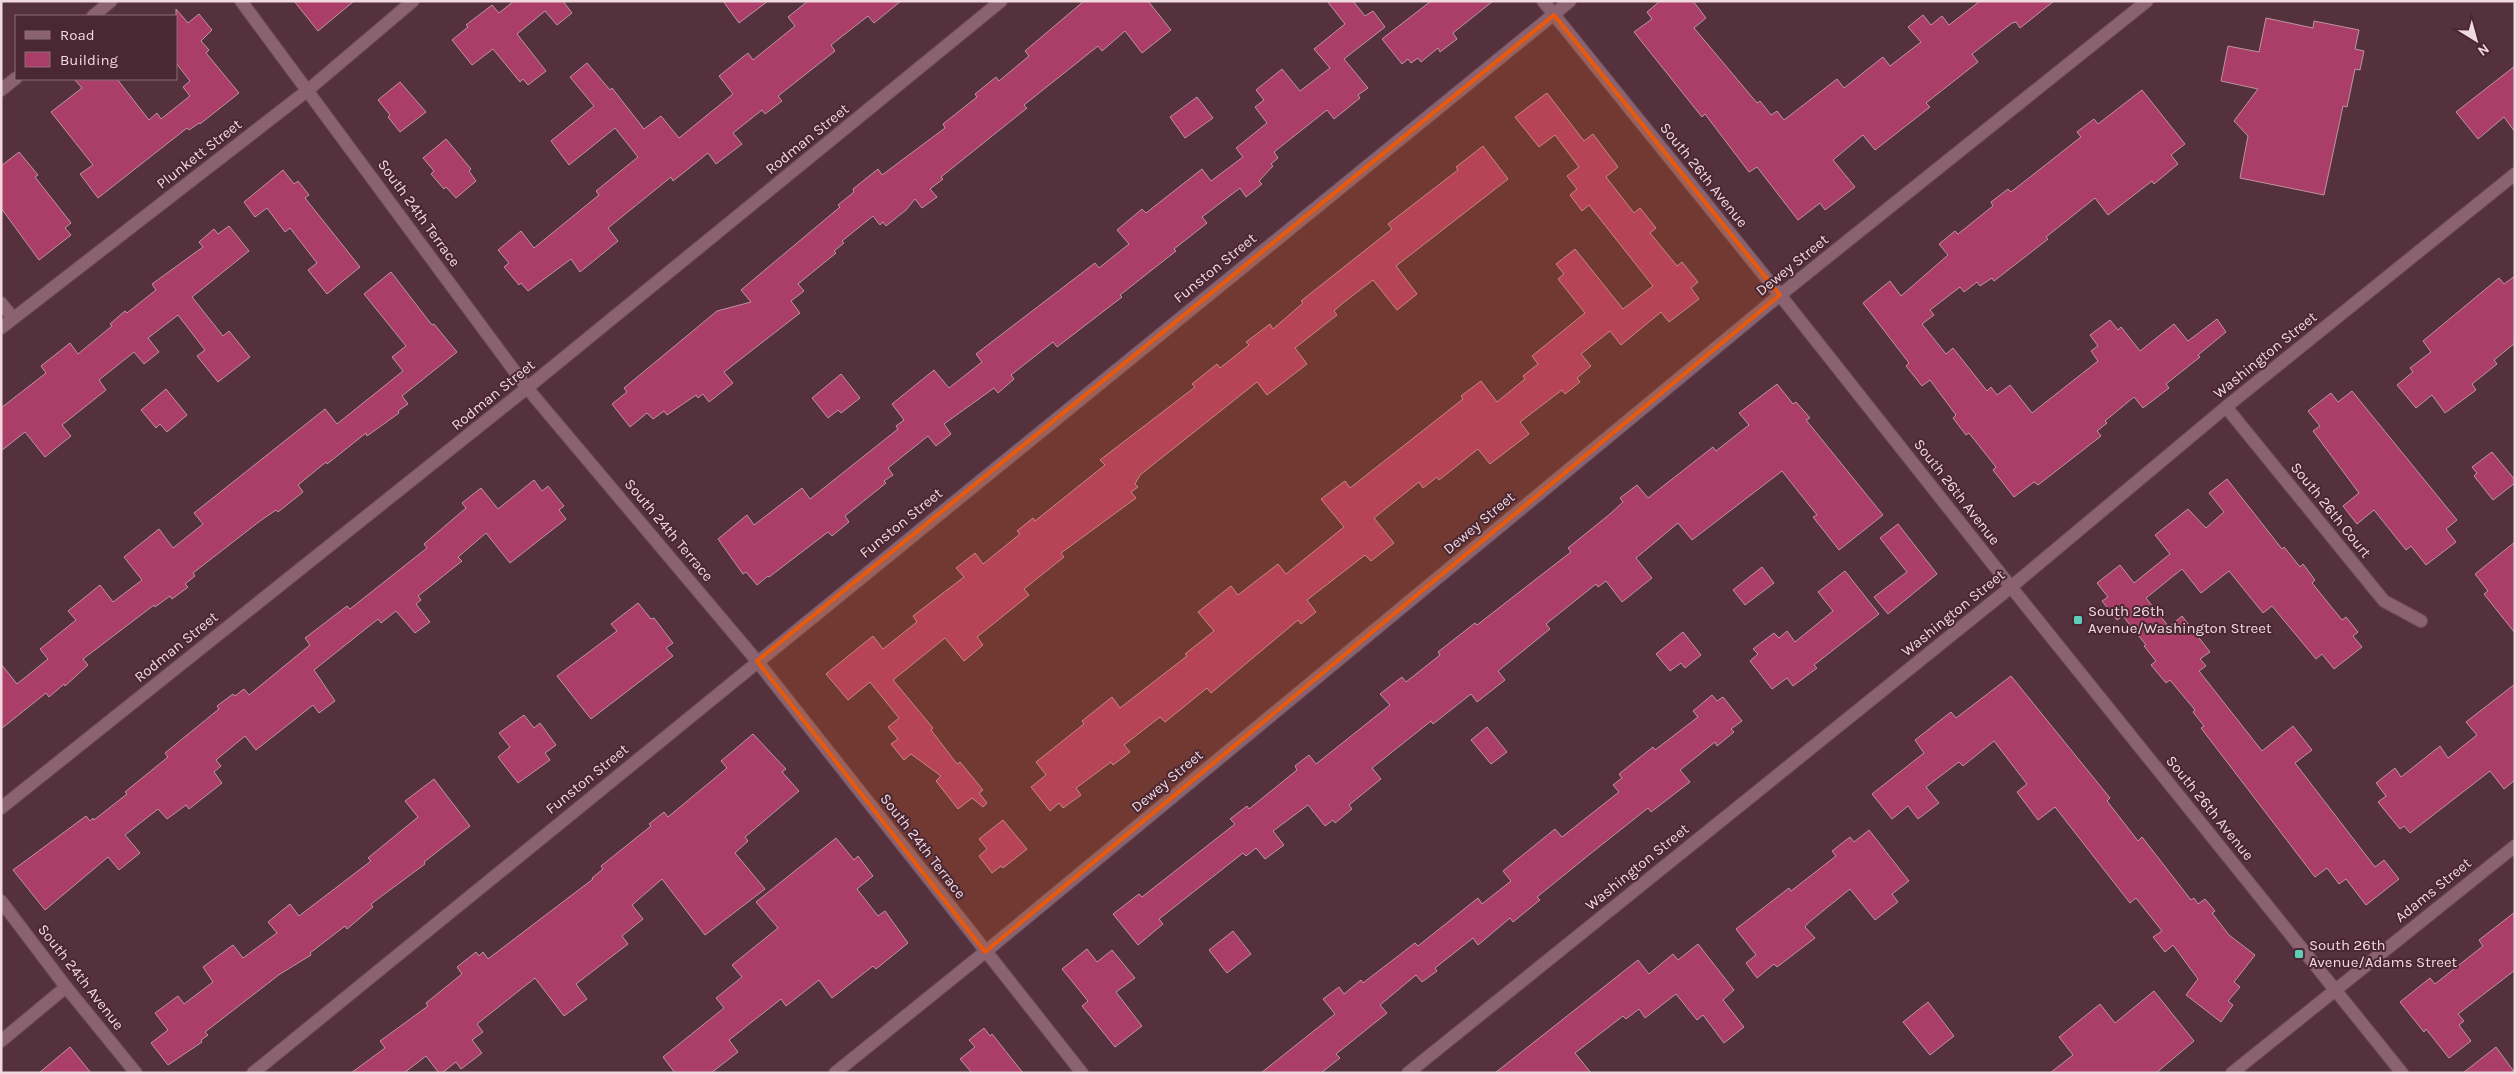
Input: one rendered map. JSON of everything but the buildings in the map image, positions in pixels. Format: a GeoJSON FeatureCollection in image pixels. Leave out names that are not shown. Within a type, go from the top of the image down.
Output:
{"type":"FeatureCollection","features":[{"type":"Feature","properties":{"kind":"street"},"geometry":{"type":"LineString","coordinates":[[94,15],[111,1]]}},
{"type":"Feature","properties":{"kind":"street","name":"South 24th Terrace"},"geometry":{"type":"LineString","coordinates":[[241,1],[527,388],[757,661],[1082,1073]]}},
{"type":"Feature","properties":{"kind":"street","name":"Plunkett Street"},"geometry":{"type":"LineString","coordinates":[[1,328],[308,90],[413,1]]}},
{"type":"Feature","properties":{"kind":"street","name":"Rodman Street"},"geometry":{"type":"LineString","coordinates":[[1,808],[527,388],[1001,1]]}},
{"type":"Feature","properties":{"kind":"street","name":"South 26th Avenue"},"geometry":{"type":"LineString","coordinates":[[1543,1],[2402,1073]]}},
{"type":"Feature","properties":{"kind":"street","name":"Funston Street"},"geometry":{"type":"LineString","coordinates":[[253,1073],[1570,1]]}},
{"type":"Feature","properties":{"kind":"street","name":"Dewey Street"},"geometry":{"type":"LineString","coordinates":[[835,1073],[985,952],[1780,295],[2147,1]]}},
{"type":"Feature","properties":{"kind":"street"},"geometry":{"type":"LineString","coordinates":[[1,90],[15,79]]}},
{"type":"Feature","properties":{"kind":"street","name":"Washington Street"},"geometry":{"type":"LineString","coordinates":[[1408,1073],[2011,587],[2226,407],[2515,174]]}},
{"type":"Feature","properties":{"kind":"street"},"geometry":{"type":"LineString","coordinates":[[1,303],[13,318]]}},
{"type":"Feature","properties":{"kind":"street","name":"South 26th Court"},"geometry":{"type":"LineString","coordinates":[[2226,407],[2384,602],[2421,621]]}},
{"type":"Feature","properties":{"kind":"street","name":"Adams Street"},"geometry":{"type":"LineString","coordinates":[[2232,1073],[2515,846]]}},
{"type":"Feature","properties":{"kind":"street","name":"South 24th Avenue"},"geometry":{"type":"LineString","coordinates":[[1,901],[66,987],[136,1073]]}},
{"type":"Feature","properties":{"kind":"street"},"geometry":{"type":"LineString","coordinates":[[1,1041],[66,987]]}},
{"type":"Feature","properties":{"kind":"highlighted area"},"geometry":{"type":"Polygon","coordinates":[[[1554,15],[1780,295],[985,952],[757,661],[1554,15]]]}},
{"type":"Feature","properties":{"kind":"place","name":"South 26th Avenue/Washington Street"},"geometry":{"type":"Point","coordinates":[2078,620]}},
{"type":"Feature","properties":{"kind":"place","name":"South 26th Avenue/Adams Street"},"geometry":{"type":"Point","coordinates":[2299,954]}}]}
